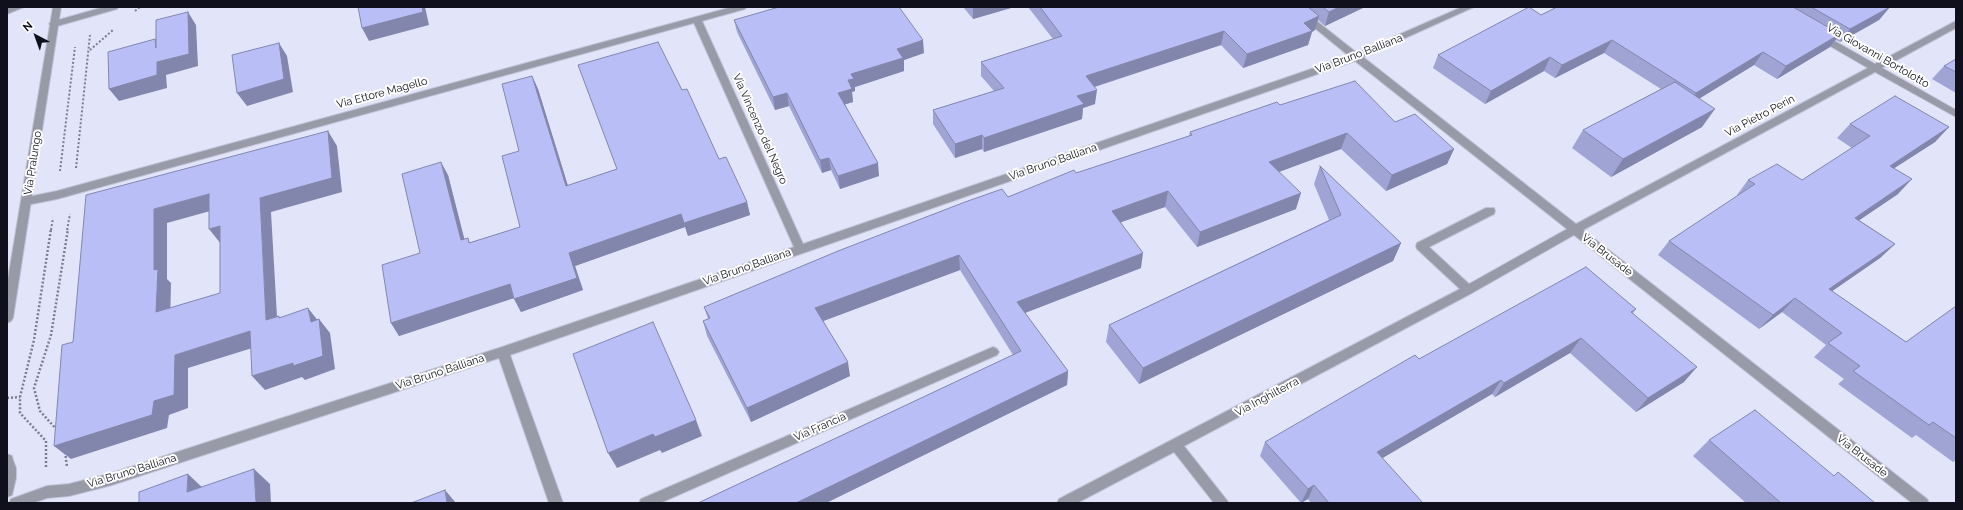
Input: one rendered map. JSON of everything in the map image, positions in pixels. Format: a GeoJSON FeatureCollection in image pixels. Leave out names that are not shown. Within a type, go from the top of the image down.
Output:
{"type":"FeatureCollection","features":[{"type":"Feature","properties":{"kind":"street"},"geometry":{"type":"LineString","coordinates":[[7,11],[20,7]]}},
{"type":"Feature","properties":{"kind":"street","name":"Via Pralungo"},"geometry":{"type":"LineString","coordinates":[[7,317],[27,201],[57,7]]}},
{"type":"Feature","properties":{"kind":"street"},"geometry":{"type":"LineString","coordinates":[[54,24],[114,7]]}},
{"type":"Feature","properties":{"kind":"street","name":"Via Ettore Magello"},"geometry":{"type":"LineString","coordinates":[[27,201],[57,195],[742,7]]}},
{"type":"Feature","properties":{"kind":"street","name":"Via Brusade"},"geometry":{"type":"LineString","coordinates":[[1293,7],[1922,503]]}},
{"type":"Feature","properties":{"kind":"street","name":"Via Bruno Balliana"},"geometry":{"type":"LineString","coordinates":[[16,503],[47,492],[68,490],[112,479],[503,352],[1356,57],[1470,7]]}},
{"type":"Feature","properties":{"kind":"street","name":"Via Vincenzo del Negro"},"geometry":{"type":"LineString","coordinates":[[697,20],[800,249]]}},
{"type":"Feature","properties":{"kind":"street","name":"Via Pietro Perin"},"geometry":{"type":"LineString","coordinates":[[1574,230],[1956,24]]}},
{"type":"Feature","properties":{"kind":"street","name":"Via Giovanni Bortolotto"},"geometry":{"type":"LineString","coordinates":[[1815,34],[1956,114]]}},
{"type":"Feature","properties":{"kind":"street"},"geometry":{"type":"LineString","coordinates":[[1468,290],[1421,246],[1490,211]]}},
{"type":"Feature","properties":{"kind":"street","name":"Via Inghilterra"},"geometry":{"type":"LineString","coordinates":[[1064,503],[1468,290],[1574,230]]}},
{"type":"Feature","properties":{"kind":"street"},"geometry":{"type":"LineString","coordinates":[[503,352],[556,503]]}},
{"type":"Feature","properties":{"kind":"street","name":"Via Francia"},"geometry":{"type":"LineString","coordinates":[[646,503],[993,352]]}},
{"type":"Feature","properties":{"kind":"street"},"geometry":{"type":"LineString","coordinates":[[1176,445],[1222,503]]}},
{"type":"Feature","properties":{"kind":"street"},"geometry":{"type":"LineString","coordinates":[[7,460],[10,468],[10,478],[7,491]]}},
{"type":"Feature","properties":{"kind":"path"},"geometry":{"type":"LineString","coordinates":[[59,432],[40,411],[34,388],[51,335],[73,190],[89,50],[90,15]]}},
{"type":"Feature","properties":{"kind":"path"},"geometry":{"type":"LineString","coordinates":[[47,474],[46,441],[20,413],[20,397],[34,340],[57,195],[79,17]]}},
{"type":"Feature","properties":{"kind":"path"},"geometry":{"type":"LineString","coordinates":[[7,398],[20,397]]}},
{"type":"Feature","properties":{"kind":"path"},"geometry":{"type":"LineString","coordinates":[[65,450],[67,470]]}},
{"type":"Feature","properties":{"kind":"building"},"geometry":{"type":"Polygon","coordinates":[[[358,7],[422,7],[423,12],[362,28],[358,7]]]}},
{"type":"Feature","properties":{"kind":"building"},"geometry":{"type":"Polygon","coordinates":[[[779,7],[899,7],[923,40],[897,49],[903,58],[851,74],[854,79],[848,80],[852,89],[838,93],[878,163],[838,176],[829,158],[820,160],[787,93],[773,97],[734,20],[779,7]]]}},
{"type":"Feature","properties":{"kind":"building"},"geometry":{"type":"Polygon","coordinates":[[[1040,7],[1308,7],[1319,16],[1304,23],[1312,31],[1247,54],[1224,31],[1086,76],[1097,90],[1077,96],[1084,104],[984,138],[982,135],[955,144],[933,110],[1004,88],[981,62],[1062,36],[1040,7]]]}},
{"type":"Feature","properties":{"kind":"building"},"geometry":{"type":"Polygon","coordinates":[[[1323,7],[1339,7],[1329,12],[1323,7]]]}},
{"type":"Feature","properties":{"kind":"building"},"geometry":{"type":"Polygon","coordinates":[[[1529,7],[1541,15],[1557,7],[1793,7],[1840,34],[1786,66],[1763,52],[1696,93],[1612,40],[1562,65],[1550,57],[1491,91],[1438,55],[1529,7]]]}},
{"type":"Feature","properties":{"kind":"building"},"geometry":{"type":"Polygon","coordinates":[[[1811,7],[1890,7],[1850,29],[1811,7]]]}},
{"type":"Feature","properties":{"kind":"building"},"geometry":{"type":"Polygon","coordinates":[[[188,12],[189,54],[157,62],[157,75],[109,89],[108,52],[155,39],[156,48],[156,20],[188,12]]]}},
{"type":"Feature","properties":{"kind":"building"},"geometry":{"type":"Polygon","coordinates":[[[658,42],[682,90],[687,89],[719,159],[726,157],[747,202],[684,223],[681,214],[569,253],[577,278],[514,299],[510,284],[391,323],[382,265],[420,253],[402,174],[441,162],[461,240],[468,238],[469,243],[520,227],[502,156],[519,151],[502,84],[532,76],[566,186],[617,169],[578,65],[658,42]]]}},
{"type":"Feature","properties":{"kind":"building"},"geometry":{"type":"Polygon","coordinates":[[[279,43],[284,79],[237,93],[232,55],[279,43]]]}},
{"type":"Feature","properties":{"kind":"building"},"geometry":{"type":"Polygon","coordinates":[[[1956,59],[1956,72],[1944,66],[1956,59]]]}},
{"type":"Feature","properties":{"kind":"building"},"geometry":{"type":"Polygon","coordinates":[[[1355,81],[1395,122],[1415,114],[1454,149],[1392,175],[1347,133],[1269,162],[1301,193],[1200,232],[1168,191],[1112,211],[1143,253],[1017,302],[1068,371],[796,503],[698,503],[1021,351],[959,255],[815,308],[848,362],[747,408],[703,321],[710,318],[704,307],[838,251],[1002,189],[1008,197],[1074,170],[1076,173],[1192,135],[1190,132],[1277,102],[1280,105],[1355,81]]]}},
{"type":"Feature","properties":{"kind":"building"},"geometry":{"type":"Polygon","coordinates":[[[1675,82],[1715,109],[1623,159],[1583,130],[1675,82]]]}},
{"type":"Feature","properties":{"kind":"building"},"geometry":{"type":"Polygon","coordinates":[[[1895,96],[1949,127],[1890,166],[1912,179],[1855,218],[1895,244],[1829,289],[1906,342],[1956,306],[1956,438],[1933,422],[1929,425],[1853,371],[1860,366],[1828,343],[1842,333],[1795,298],[1773,315],[1669,241],[1755,184],[1748,180],[1777,164],[1802,180],[1870,136],[1850,124],[1895,96]]]}},
{"type":"Feature","properties":{"kind":"building"},"geometry":{"type":"Polygon","coordinates":[[[328,131],[332,178],[260,198],[266,320],[279,316],[279,318],[308,308],[311,322],[319,319],[323,356],[293,366],[293,363],[252,376],[250,331],[175,355],[174,395],[154,401],[152,415],[54,446],[62,345],[73,342],[86,195],[328,131]],[[209,194],[154,209],[154,270],[158,269],[156,312],[220,293],[220,226],[209,229],[209,194]]]}},
{"type":"Feature","properties":{"kind":"building"},"geometry":{"type":"Polygon","coordinates":[[[1320,166],[1401,243],[1143,368],[1109,325],[1341,215],[1320,166]]]}},
{"type":"Feature","properties":{"kind":"building"},"geometry":{"type":"Polygon","coordinates":[[[1586,267],[1636,309],[1631,312],[1697,367],[1648,398],[1581,338],[1504,383],[1501,380],[1377,452],[1423,503],[1329,503],[1314,485],[1308,489],[1265,442],[1415,355],[1419,359],[1586,267]]]}},
{"type":"Feature","properties":{"kind":"building"},"geometry":{"type":"Polygon","coordinates":[[[653,322],[696,420],[655,437],[653,434],[608,453],[573,354],[653,322]]]}},
{"type":"Feature","properties":{"kind":"building"},"geometry":{"type":"Polygon","coordinates":[[[1755,410],[1834,476],[1838,472],[1875,503],[1781,503],[1709,440],[1755,410]]]}},
{"type":"Feature","properties":{"kind":"building"},"geometry":{"type":"Polygon","coordinates":[[[254,469],[256,503],[139,503],[139,492],[188,474],[187,492],[254,469]]]}},
{"type":"Feature","properties":{"kind":"building"},"geometry":{"type":"Polygon","coordinates":[[[445,490],[447,503],[411,503],[445,490]]]}}]}
